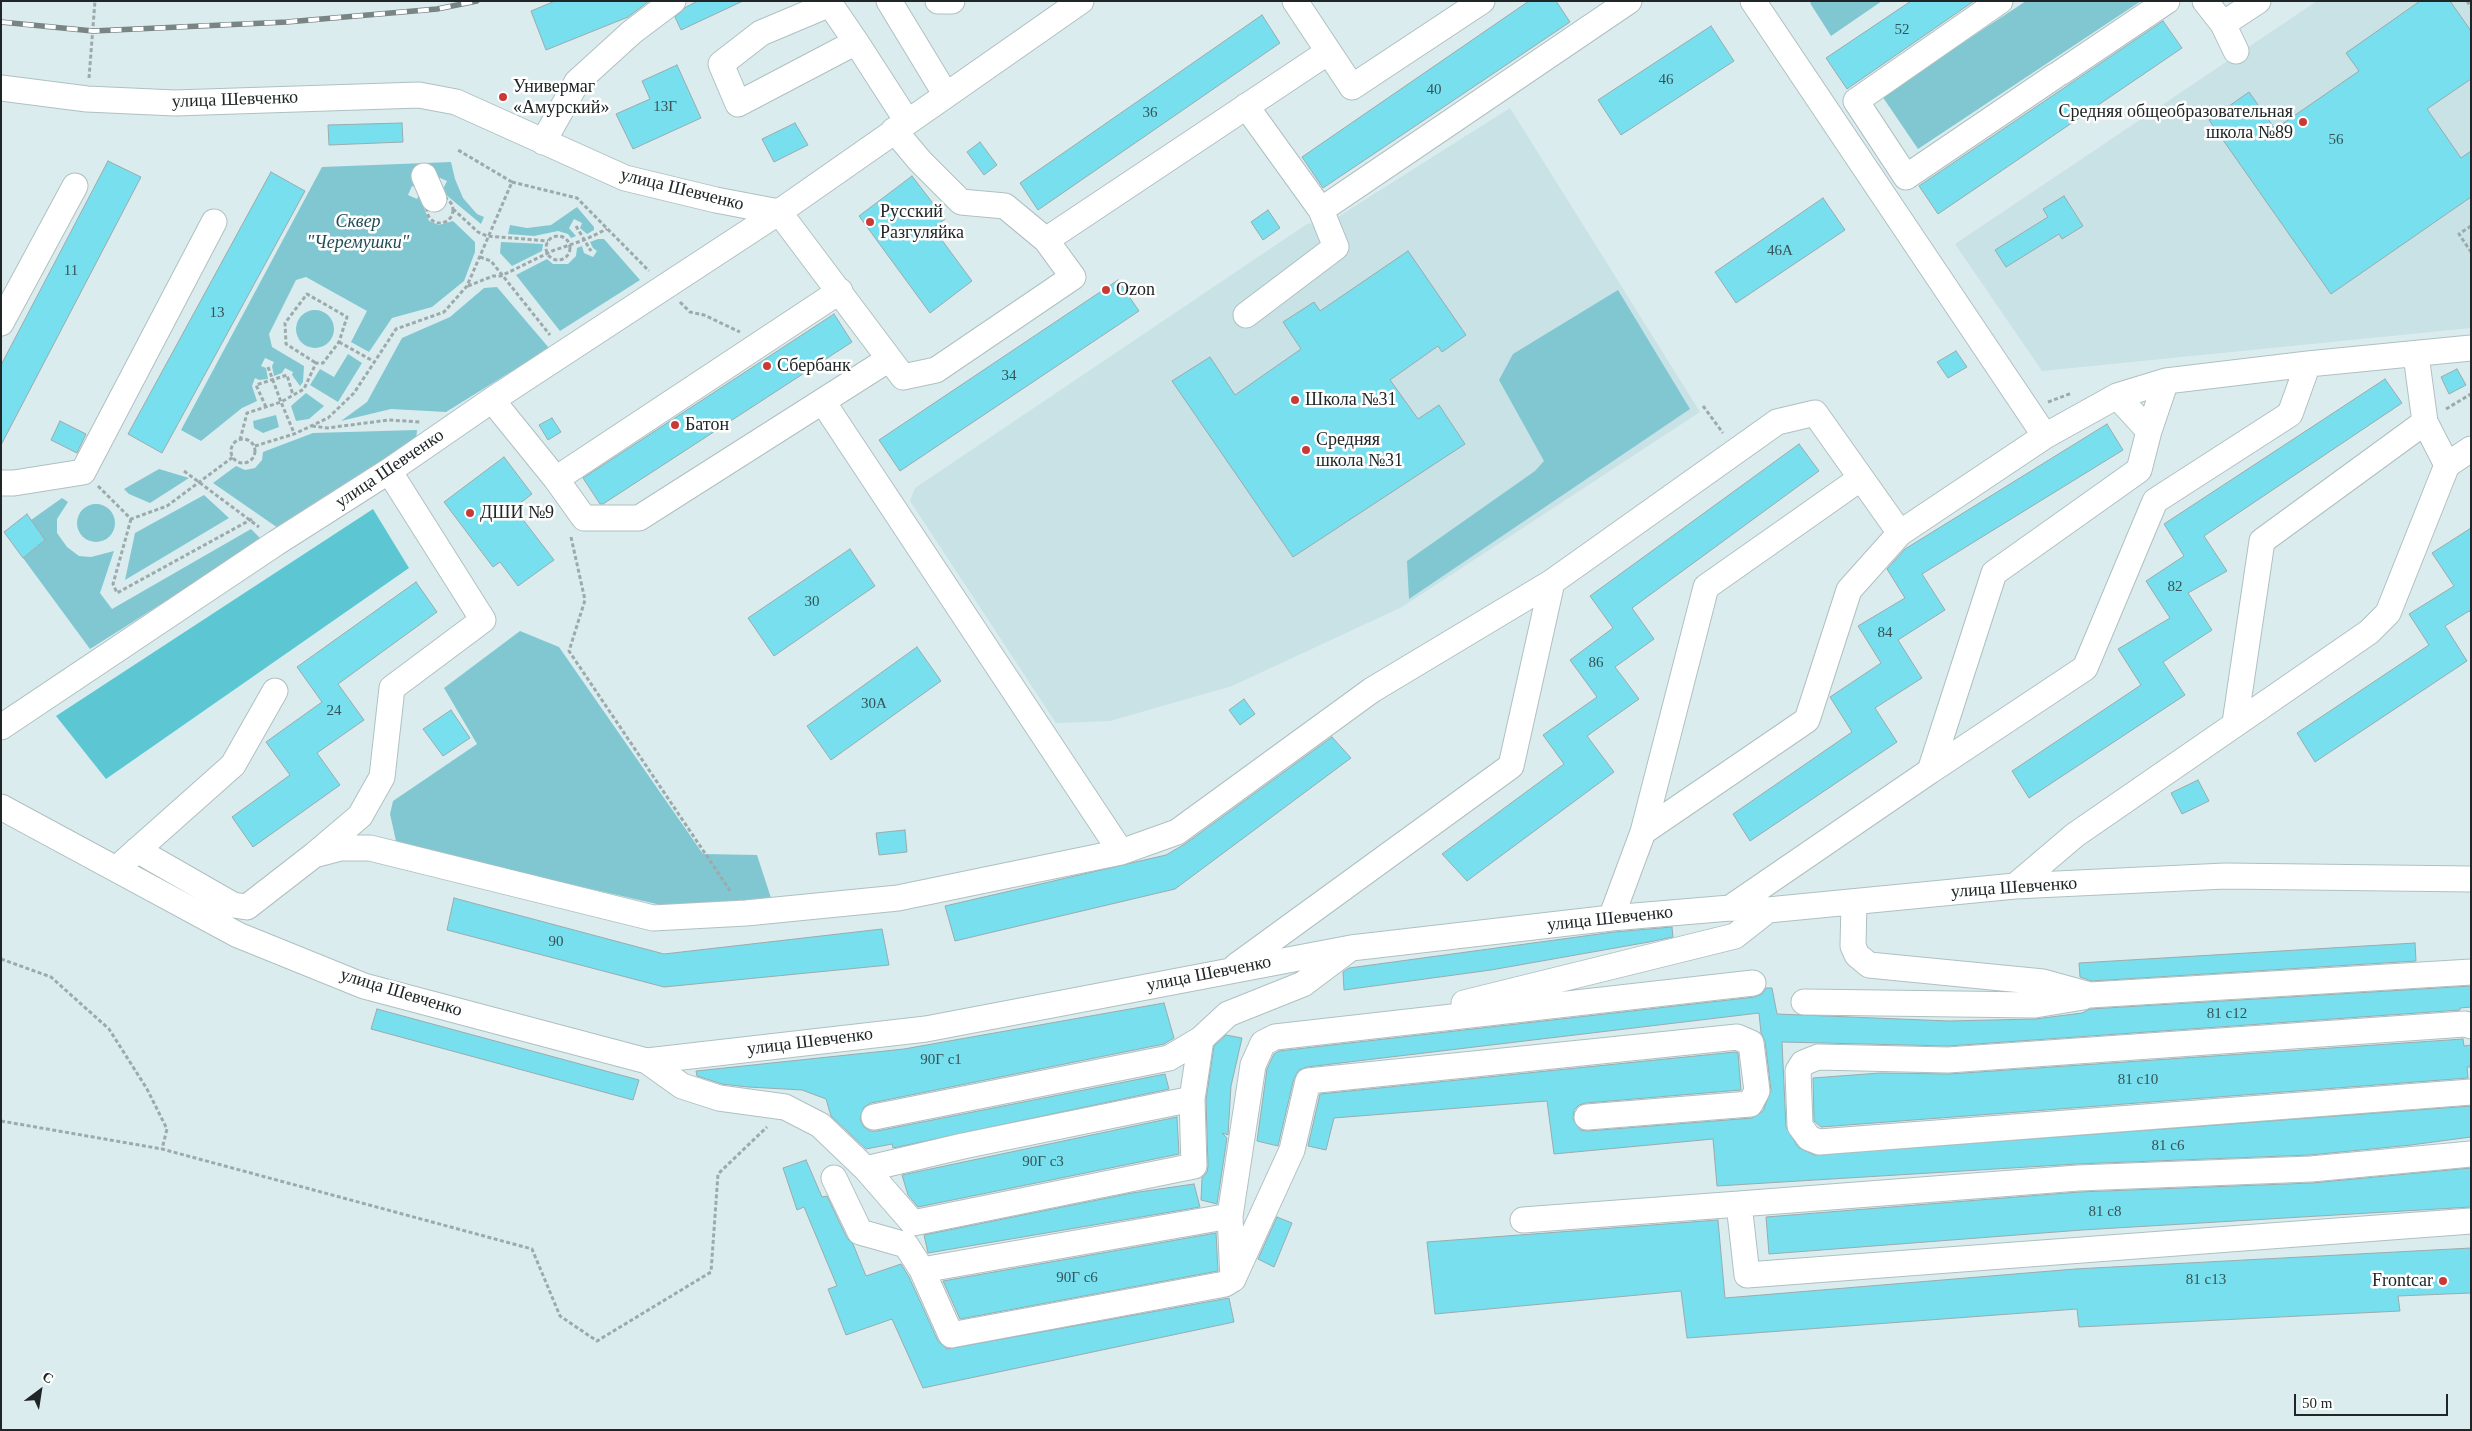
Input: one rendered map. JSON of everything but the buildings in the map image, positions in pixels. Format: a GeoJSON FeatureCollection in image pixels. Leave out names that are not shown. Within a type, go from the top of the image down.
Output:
{"type":"FeatureCollection","features":[{"type":"Feature","properties":{"kind":"street"},"geometry":{"type":"LineString","coordinates":[[543,142],[577,82],[632,32],[673,1]]}},
{"type":"Feature","properties":{"kind":"street"},"geometry":{"type":"LineString","coordinates":[[938,1],[952,1]]}},
{"type":"Feature","properties":{"kind":"street","name":"улица Шевченко"},"geometry":{"type":"LineString","coordinates":[[1,727],[276,543],[389,471],[564,352],[779,212],[1080,1]]}},
{"type":"Feature","properties":{"kind":"street"},"geometry":{"type":"LineString","coordinates":[[1295,1],[1352,87],[1482,1]]}},
{"type":"Feature","properties":{"kind":"street"},"geometry":{"type":"LineString","coordinates":[[1321,210],[1629,1]]}},
{"type":"Feature","properties":{"kind":"street"},"geometry":{"type":"LineString","coordinates":[[1752,1],[2045,436]]}},
{"type":"Feature","properties":{"kind":"street"},"geometry":{"type":"LineString","coordinates":[[2000,1],[1856,101],[1906,176],[2167,1]]}},
{"type":"Feature","properties":{"kind":"street"},"geometry":{"type":"LineString","coordinates":[[2205,1],[2223,24],[2236,50]]}},
{"type":"Feature","properties":{"kind":"street"},"geometry":{"type":"LineString","coordinates":[[2223,24],[2258,1]]}},
{"type":"Feature","properties":{"kind":"street"},"geometry":{"type":"LineString","coordinates":[[891,2],[946,95]]}},
{"type":"Feature","properties":{"kind":"street"},"geometry":{"type":"LineString","coordinates":[[779,212],[903,377],[936,370],[1073,277],[1046,240],[1005,206],[961,202],[920,162],[856,42],[830,4],[761,33],[721,64],[738,104],[856,42]]}},
{"type":"Feature","properties":{"kind":"street"},"geometry":{"type":"LineString","coordinates":[[1046,240],[1328,52]]}},
{"type":"Feature","properties":{"kind":"street","name":"улица Шевченко"},"geometry":{"type":"LineString","coordinates":[[1,88],[88,99],[175,103],[419,95],[456,102],[625,178],[716,200],[779,212]]}},
{"type":"Feature","properties":{"kind":"street"},"geometry":{"type":"LineString","coordinates":[[1246,106],[1321,210],[1336,246],[1246,316]]}},
{"type":"Feature","properties":{"kind":"street"},"geometry":{"type":"LineString","coordinates":[[1860,159],[1886,146]]}},
{"type":"Feature","properties":{"kind":"street"},"geometry":{"type":"LineString","coordinates":[[1,323],[75,186]]}},
{"type":"Feature","properties":{"kind":"street"},"geometry":{"type":"LineString","coordinates":[[1,483],[14,483],[83,472],[214,222]]}},
{"type":"Feature","properties":{"kind":"street"},"geometry":{"type":"LineString","coordinates":[[556,479],[840,291]]}},
{"type":"Feature","properties":{"kind":"street"},"geometry":{"type":"LineString","coordinates":[[1643,832],[1807,720],[1849,590],[1900,533],[2045,436],[2117,396],[2166,381],[2308,364],[2416,355],[2471,348]]}},
{"type":"Feature","properties":{"kind":"street"},"geometry":{"type":"LineString","coordinates":[[2416,355],[2424,422],[2447,465]]}},
{"type":"Feature","properties":{"kind":"street"},"geometry":{"type":"LineString","coordinates":[[492,400],[556,479],[584,518],[639,518],[889,359]]}},
{"type":"Feature","properties":{"kind":"street"},"geometry":{"type":"LineString","coordinates":[[1730,908],[2085,668],[2155,502],[2290,414],[2308,364]]}},
{"type":"Feature","properties":{"kind":"street"},"geometry":{"type":"LineString","coordinates":[[1930,772],[1994,573],[2139,470],[2149,431],[2166,381]]}},
{"type":"Feature","properties":{"kind":"street"},"geometry":{"type":"LineString","coordinates":[[2117,396],[2149,431]]}},
{"type":"Feature","properties":{"kind":"street"},"geometry":{"type":"LineString","coordinates":[[824,402],[1121,852]]}},
{"type":"Feature","properties":{"kind":"street"},"geometry":{"type":"LineString","coordinates":[[314,855],[341,848],[370,848],[653,918],[746,913],[898,898],[1121,852],[1177,832],[1372,690],[1552,582],[1777,422],[1815,414],[1900,533]]}},
{"type":"Feature","properties":{"kind":"street"},"geometry":{"type":"LineString","coordinates":[[2235,723],[2262,541],[2424,422]]}},
{"type":"Feature","properties":{"kind":"street"},"geometry":{"type":"LineString","coordinates":[[2015,886],[2075,835],[2235,723],[2370,632],[2388,613],[2447,465],[2471,449]]}},
{"type":"Feature","properties":{"kind":"street"},"geometry":{"type":"LineString","coordinates":[[137,850],[232,905],[247,907],[314,855],[360,816],[382,777],[392,688],[483,620],[389,471]]}},
{"type":"Feature","properties":{"kind":"street"},"geometry":{"type":"LineString","coordinates":[[1611,918],[1643,832],[1706,587],[1861,478]]}},
{"type":"Feature","properties":{"kind":"street"},"geometry":{"type":"LineString","coordinates":[[1231,969],[1511,766],[1552,582]]}},
{"type":"Feature","properties":{"kind":"street"},"geometry":{"type":"LineString","coordinates":[[116,870],[233,765],[275,691]]}},
{"type":"Feature","properties":{"kind":"street","name":"улица Шевченко"},"geometry":{"type":"LineString","coordinates":[[1,807],[238,935],[364,986],[647,1061],[926,1029],[1231,969],[1351,948],[1611,918],[1730,908],[1768,910],[2015,886],[2225,876],[2471,879]]}},
{"type":"Feature","properties":{"kind":"street"},"geometry":{"type":"LineString","coordinates":[[360,816],[359,835],[370,848]]}},
{"type":"Feature","properties":{"kind":"street"},"geometry":{"type":"LineString","coordinates":[[1854,903],[1853,946],[1857,955],[1869,965],[2043,982],[2090,995]]}},
{"type":"Feature","properties":{"kind":"street"},"geometry":{"type":"LineString","coordinates":[[1382,1025],[1735,936],[1768,910]]}},
{"type":"Feature","properties":{"kind":"street"},"geometry":{"type":"LineString","coordinates":[[874,1117],[1169,1058],[1201,1040],[1228,1014],[1303,984],[1351,948]]}},
{"type":"Feature","properties":{"kind":"street"},"geometry":{"type":"LineString","coordinates":[[1804,1002],[2035,1005],[2090,995],[2471,972]]}},
{"type":"Feature","properties":{"kind":"street"},"geometry":{"type":"LineString","coordinates":[[1233,1279],[1230,1216],[1253,1066],[1263,1043],[1275,1037],[1753,983]]}},
{"type":"Feature","properties":{"kind":"street"},"geometry":{"type":"LineString","coordinates":[[2471,1026],[2465,1024],[1948,1060],[1818,1057],[1803,1062],[1798,1071],[1800,1126],[1809,1138],[1819,1142],[2471,1092]]}},
{"type":"Feature","properties":{"kind":"street"},"geometry":{"type":"LineString","coordinates":[[834,1178],[860,1232],[906,1246],[922,1270],[952,1335],[1225,1284],[1233,1279],[1292,1150],[1308,1081],[1737,1037],[1751,1043],[1757,1092],[1750,1104],[1587,1117]]}},
{"type":"Feature","properties":{"kind":"street"},"geometry":{"type":"LineString","coordinates":[[647,1061],[682,1086],[719,1098],[785,1106],[820,1125],[866,1169],[913,1223],[1194,1166],[1192,1099],[1201,1040]]}},
{"type":"Feature","properties":{"kind":"street"},"geometry":{"type":"LineString","coordinates":[[866,1169],[1192,1099]]}},
{"type":"Feature","properties":{"kind":"street"},"geometry":{"type":"LineString","coordinates":[[1523,1220],[2078,1178],[2311,1170],[2471,1154]]}},
{"type":"Feature","properties":{"kind":"street"},"geometry":{"type":"LineString","coordinates":[[1739,1204],[1747,1274],[2471,1221]]}},
{"type":"Feature","properties":{"kind":"street"},"geometry":{"type":"LineString","coordinates":[[922,1270],[1230,1216]]}},
{"type":"Feature","properties":{"kind":"path"},"geometry":{"type":"LineString","coordinates":[[88,86],[95,1]]}},
{"type":"Feature","properties":{"kind":"path"},"geometry":{"type":"LineString","coordinates":[[2467,1],[2471,7]]}},
{"type":"Feature","properties":{"kind":"path"},"geometry":{"type":"LineString","coordinates":[[458,150],[512,182],[577,198],[690,312],[704,315],[764,342]]}},
{"type":"Feature","properties":{"kind":"path"},"geometry":{"type":"LineString","coordinates":[[255,446],[294,434],[328,418],[354,393],[396,328],[444,312],[467,286],[487,236],[512,182]]}},
{"type":"Feature","properties":{"kind":"path"},"geometry":{"type":"LineString","coordinates":[[433,191],[478,232],[487,236],[548,242],[558,235],[565,237],[570,243],[570,252],[561,260],[553,259],[547,253]]}},
{"type":"Feature","properties":{"kind":"path"},"geometry":{"type":"LineString","coordinates":[[576,226],[591,252]]}},
{"type":"Feature","properties":{"kind":"path"},"geometry":{"type":"LineString","coordinates":[[2471,226],[2460,234],[2471,252]]}},
{"type":"Feature","properties":{"kind":"path"},"geometry":{"type":"LineString","coordinates":[[467,286],[493,276],[501,276],[547,253],[570,243],[584,240],[607,229]]}},
{"type":"Feature","properties":{"kind":"path"},"geometry":{"type":"LineString","coordinates":[[547,253],[548,242]]}},
{"type":"Feature","properties":{"kind":"path"},"geometry":{"type":"LineString","coordinates":[[480,256],[491,261],[501,276],[564,352]]}},
{"type":"Feature","properties":{"kind":"path"},"geometry":{"type":"LineString","coordinates":[[307,294],[347,317],[339,342],[323,362],[316,363],[286,344],[285,323],[307,294]]}},
{"type":"Feature","properties":{"kind":"path"},"geometry":{"type":"LineString","coordinates":[[339,342],[373,361]]}},
{"type":"Feature","properties":{"kind":"path"},"geometry":{"type":"LineString","coordinates":[[240,440],[247,413],[281,402],[304,389],[316,363]]}},
{"type":"Feature","properties":{"kind":"path"},"geometry":{"type":"LineString","coordinates":[[268,366],[294,434]]}},
{"type":"Feature","properties":{"kind":"path"},"geometry":{"type":"LineString","coordinates":[[266,407],[256,385],[287,375],[294,395]]}},
{"type":"Feature","properties":{"kind":"path"},"geometry":{"type":"LineString","coordinates":[[2044,404],[2077,392]]}},
{"type":"Feature","properties":{"kind":"path"},"geometry":{"type":"LineString","coordinates":[[1703,406],[1736,450]]}},
{"type":"Feature","properties":{"kind":"path"},"geometry":{"type":"LineString","coordinates":[[311,426],[328,428],[389,420],[421,422]]}},
{"type":"Feature","properties":{"kind":"path"},"geometry":{"type":"LineString","coordinates":[[240,440],[249,440],[255,446],[255,454],[250,461],[239,462],[233,457],[232,445],[240,440]]}},
{"type":"Feature","properties":{"kind":"path"},"geometry":{"type":"LineString","coordinates":[[131,519],[167,506],[233,457]]}},
{"type":"Feature","properties":{"kind":"path"},"geometry":{"type":"LineString","coordinates":[[184,471],[252,519],[276,543]]}},
{"type":"Feature","properties":{"kind":"path"},"geometry":{"type":"LineString","coordinates":[[83,472],[131,519]]}},
{"type":"Feature","properties":{"kind":"path"},"geometry":{"type":"LineString","coordinates":[[131,519],[113,584],[117,593],[252,519]]}},
{"type":"Feature","properties":{"kind":"path"},"geometry":{"type":"LineString","coordinates":[[570,535],[585,600],[569,651],[746,913]]}},
{"type":"Feature","properties":{"kind":"path"},"geometry":{"type":"LineString","coordinates":[[1,959],[51,977],[109,1029],[147,1089],[167,1129],[162,1149]]}},
{"type":"Feature","properties":{"kind":"path"},"geometry":{"type":"LineString","coordinates":[[1,1121],[162,1149],[532,1249],[560,1316],[597,1341],[711,1272],[718,1174],[770,1125]]}},
{"type":"Feature","properties":{"kind":"shaded area","name":"Средняя общеобразовательная школа №89"},"geometry":{"type":"Polygon","coordinates":[[[2317,1],[2471,1],[2471,328],[2042,371],[1955,244],[2317,1]]]}},
{"type":"Feature","properties":{"kind":"shaded area","name":"Средняя школа №31"},"geometry":{"type":"Polygon","coordinates":[[[1510,108],[1700,412],[1402,607],[1232,686],[1110,721],[1056,723],[910,501],[915,488],[1307,224],[1333,220],[1510,108]]]}},
{"type":"Feature","properties":{"kind":"shaded area"},"geometry":{"type":"Polygon","coordinates":[[[373,509],[409,568],[106,779],[56,716],[373,509]]]}},
{"type":"Feature","properties":{"kind":"green space"},"geometry":{"type":"Polygon","coordinates":[[[1812,1],[1882,1],[1831,36],[1810,3],[1812,1]]]}},
{"type":"Feature","properties":{"kind":"green space"},"geometry":{"type":"Polygon","coordinates":[[[2026,1],[2141,1],[1918,149],[1882,96],[2026,1]]]}},
{"type":"Feature","properties":{"kind":"green space","name":"Сквер \"Черемушки\""},"geometry":{"type":"Polygon","coordinates":[[[451,162],[455,179],[463,198],[477,214],[484,217],[481,224],[445,194],[443,189],[447,181],[438,177],[436,181],[417,188],[412,186],[408,195],[417,199],[419,194],[429,221],[439,225],[453,221],[475,242],[475,252],[464,281],[432,307],[392,318],[369,352],[351,342],[367,311],[306,277],[296,280],[269,334],[272,347],[304,366],[303,382],[300,386],[292,375],[293,372],[285,368],[282,373],[274,376],[272,366],[274,362],[265,358],[261,366],[266,368],[268,379],[259,380],[255,378],[252,386],[257,401],[242,408],[201,441],[181,430],[322,167],[451,162]]]}},
{"type":"Feature","properties":{"kind":"green space"},"geometry":{"type":"Polygon","coordinates":[[[577,207],[594,227],[594,230],[587,234],[580,228],[582,223],[574,219],[569,228],[576,236],[571,238],[568,234],[558,231],[534,236],[508,234],[510,225],[527,228],[551,225],[577,207]]]}},
{"type":"Feature","properties":{"kind":"green space"},"geometry":{"type":"Polygon","coordinates":[[[604,239],[640,280],[560,331],[516,275],[547,259],[553,264],[568,264],[576,256],[577,248],[582,246],[584,253],[593,257],[597,251],[590,242],[604,239]]]}},
{"type":"Feature","properties":{"kind":"green space"},"geometry":{"type":"Polygon","coordinates":[[[501,242],[543,244],[542,251],[512,266],[500,253],[501,242]]]}},
{"type":"Feature","properties":{"kind":"green space"},"geometry":{"type":"Polygon","coordinates":[[[497,287],[549,348],[446,412],[391,409],[341,421],[367,402],[402,338],[450,317],[484,288],[497,287]]]}},
{"type":"Feature","properties":{"kind":"green space"},"geometry":{"type":"Polygon","coordinates":[[[1618,290],[1690,409],[1409,599],[1407,561],[1535,471],[1544,461],[1499,380],[1513,354],[1618,290]]]}},
{"type":"Feature","properties":{"kind":"green space"},"geometry":{"type":"Polygon","coordinates":[[[315,310],[329,315],[334,329],[329,343],[315,348],[301,343],[296,329],[301,315],[315,310]]]}},
{"type":"Feature","properties":{"kind":"green space"},"geometry":{"type":"Polygon","coordinates":[[[348,354],[362,363],[338,402],[310,385],[320,369],[334,377],[348,354]]]}},
{"type":"Feature","properties":{"kind":"green space"},"geometry":{"type":"Polygon","coordinates":[[[306,393],[324,406],[309,419],[296,421],[291,406],[306,393]]]}},
{"type":"Feature","properties":{"kind":"green space"},"geometry":{"type":"Polygon","coordinates":[[[276,415],[279,427],[263,433],[254,428],[253,421],[276,415]]]}},
{"type":"Feature","properties":{"kind":"green space"},"geometry":{"type":"Polygon","coordinates":[[[417,430],[416,440],[278,528],[213,483],[236,466],[245,470],[255,468],[262,460],[263,452],[313,433],[417,430]]]}},
{"type":"Feature","properties":{"kind":"green space"},"geometry":{"type":"Polygon","coordinates":[[[159,469],[189,478],[150,503],[129,494],[124,489],[159,469]]]}},
{"type":"Feature","properties":{"kind":"green space"},"geometry":{"type":"Polygon","coordinates":[[[204,495],[229,518],[125,580],[135,533],[204,495]]]}},
{"type":"Feature","properties":{"kind":"green space"},"geometry":{"type":"Polygon","coordinates":[[[62,498],[68,502],[57,519],[57,533],[67,547],[79,556],[91,557],[114,551],[100,593],[112,609],[251,529],[262,540],[90,649],[23,558],[45,540],[31,520],[62,498]]]}},
{"type":"Feature","properties":{"kind":"green space"},"geometry":{"type":"Polygon","coordinates":[[[96,504],[109,510],[115,523],[109,536],[96,542],[83,536],[77,523],[83,510],[96,504]]]}},
{"type":"Feature","properties":{"kind":"green space"},"geometry":{"type":"Polygon","coordinates":[[[520,631],[559,647],[703,854],[757,855],[772,901],[661,905],[411,848],[396,841],[390,814],[393,801],[477,744],[444,688],[520,631]]]}},
{"type":"Feature","properties":{"kind":"railway"},"geometry":{"type":"LineString","coordinates":[[1,22],[93,31],[287,22],[437,9],[477,1]]}},
{"type":"Feature","properties":{"kind":"place","name":"Универмаг «Амурский»"},"geometry":{"type":"Point","coordinates":[503,97]}},
{"type":"Feature","properties":{"kind":"place","name":"Средняя общеобразовательная школа №89"},"geometry":{"type":"Point","coordinates":[2303,122]}},
{"type":"Feature","properties":{"kind":"place","name":"Русский Разгуляйка"},"geometry":{"type":"Point","coordinates":[870,222]}},
{"type":"Feature","properties":{"kind":"place","name":"Ozon"},"geometry":{"type":"Point","coordinates":[1106,290]}},
{"type":"Feature","properties":{"kind":"place","name":"Сбербанк"},"geometry":{"type":"Point","coordinates":[767,366]}},
{"type":"Feature","properties":{"kind":"place","name":"Школа №31"},"geometry":{"type":"Point","coordinates":[1295,400]}},
{"type":"Feature","properties":{"kind":"place","name":"Батон"},"geometry":{"type":"Point","coordinates":[675,425]}},
{"type":"Feature","properties":{"kind":"place","name":"Средняя школа №31"},"geometry":{"type":"Point","coordinates":[1306,450]}},
{"type":"Feature","properties":{"kind":"place","name":"ДШИ №9"},"geometry":{"type":"Point","coordinates":[470,513]}},
{"type":"Feature","properties":{"kind":"place","name":"Frontcar"},"geometry":{"type":"Point","coordinates":[2443,1281]}}]}
